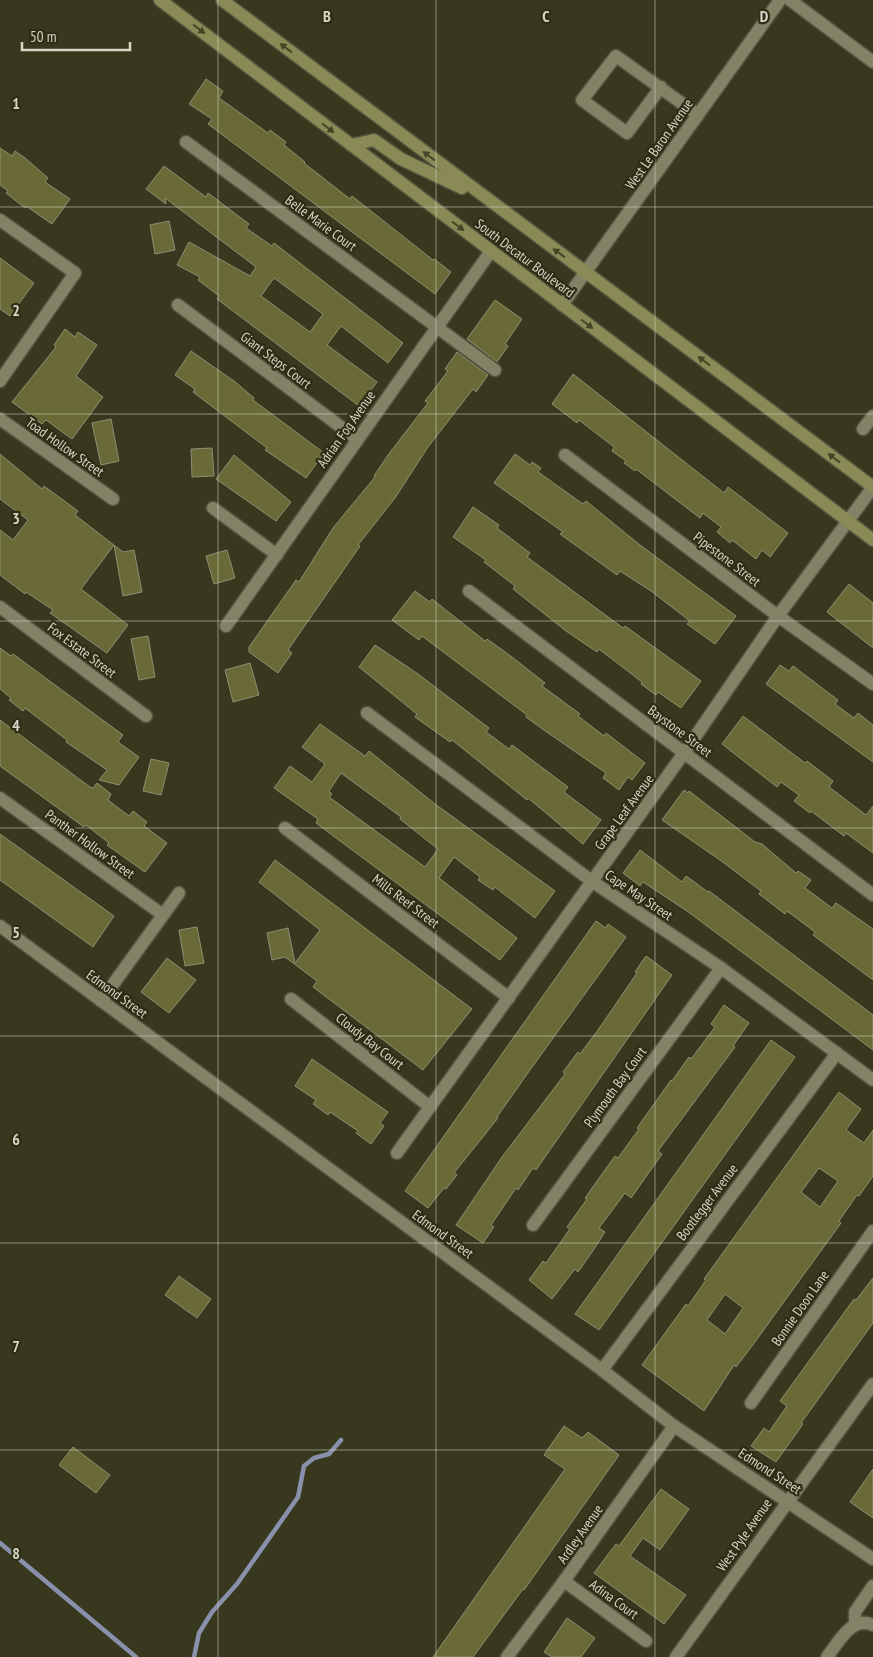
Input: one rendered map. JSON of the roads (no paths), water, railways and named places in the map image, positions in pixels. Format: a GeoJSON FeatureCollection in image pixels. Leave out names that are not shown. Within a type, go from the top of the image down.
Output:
{"type":"FeatureCollection","features":[{"type":"Feature","properties":{"kind":"main road","name":"South Decatur Boulevard"},"geometry":{"type":"LineString","coordinates":[[160,0],[873,540]]}},
{"type":"Feature","properties":{"kind":"main road","name":"South Decatur Boulevard"},"geometry":{"type":"LineString","coordinates":[[222,0],[873,487]]}},
{"type":"Feature","properties":{"kind":"main road"},"geometry":{"type":"LineString","coordinates":[[351,145],[374,140],[401,159],[485,198]]}},
{"type":"Feature","properties":{"kind":"street","name":"West Le Baron Avenue"},"geometry":{"type":"LineString","coordinates":[[562,305],[780,0]]}},
{"type":"Feature","properties":{"kind":"street"},"geometry":{"type":"LineString","coordinates":[[790,0],[873,62]]}},
{"type":"Feature","properties":{"kind":"street"},"geometry":{"type":"LineString","coordinates":[[660,87],[627,132],[582,100],[616,56],[660,87],[698,114]]}},
{"type":"Feature","properties":{"kind":"street","name":"Belle Marie Court"},"geometry":{"type":"LineString","coordinates":[[186,142],[495,370]]}},
{"type":"Feature","properties":{"kind":"street"},"geometry":{"type":"LineString","coordinates":[[0,220],[75,273],[0,381]]}},
{"type":"Feature","properties":{"kind":"street","name":"Adrian Fog Avenue"},"geometry":{"type":"LineString","coordinates":[[226,626],[491,251]]}},
{"type":"Feature","properties":{"kind":"street","name":"Giant Steps Court"},"geometry":{"type":"LineString","coordinates":[[178,305],[357,439]]}},
{"type":"Feature","properties":{"kind":"street"},"geometry":{"type":"LineString","coordinates":[[863,429],[873,416]]}},
{"type":"Feature","properties":{"kind":"street","name":"Toad Hollow Street"},"geometry":{"type":"LineString","coordinates":[[0,419],[113,500]]}},
{"type":"Feature","properties":{"kind":"street","name":"Pipestone Street"},"geometry":{"type":"LineString","coordinates":[[565,455],[778,616],[873,684]]}},
{"type":"Feature","properties":{"kind":"street","name":"Grape Leaf Avenue"},"geometry":{"type":"LineString","coordinates":[[397,1153],[593,882],[778,616],[873,487]]}},
{"type":"Feature","properties":{"kind":"street"},"geometry":{"type":"LineString","coordinates":[[213,508],[277,555]]}},
{"type":"Feature","properties":{"kind":"street","name":"Baystone Street"},"geometry":{"type":"LineString","coordinates":[[469,591],[873,895]]}},
{"type":"Feature","properties":{"kind":"street","name":"Fox Estate Street"},"geometry":{"type":"LineString","coordinates":[[0,607],[146,716]]}},
{"type":"Feature","properties":{"kind":"street","name":"Cape May Street"},"geometry":{"type":"LineString","coordinates":[[367,713],[593,882],[721,968],[873,1080]]}},
{"type":"Feature","properties":{"kind":"street","name":"Panther Hollow Street"},"geometry":{"type":"LineString","coordinates":[[0,798],[163,915]]}},
{"type":"Feature","properties":{"kind":"street","name":"Mills Reef Street"},"geometry":{"type":"LineString","coordinates":[[285,828],[509,998]]}},
{"type":"Feature","properties":{"kind":"street"},"geometry":{"type":"LineString","coordinates":[[101,1001],[179,893]]}},
{"type":"Feature","properties":{"kind":"street","name":"Edmond Street"},"geometry":{"type":"LineString","coordinates":[[0,926],[602,1370],[674,1426],[873,1559]]}},
{"type":"Feature","properties":{"kind":"street","name":"Plymouth Bay Court"},"geometry":{"type":"LineString","coordinates":[[533,1225],[721,968]]}},
{"type":"Feature","properties":{"kind":"street","name":"Cloudy Bay Court"},"geometry":{"type":"LineString","coordinates":[[291,999],[430,1107]]}},
{"type":"Feature","properties":{"kind":"street","name":"Bootlegger Avenue"},"geometry":{"type":"LineString","coordinates":[[602,1370],[837,1053]]}},
{"type":"Feature","properties":{"kind":"street","name":"Bonnie Doon Lane"},"geometry":{"type":"LineString","coordinates":[[751,1403],[873,1231]]}},
{"type":"Feature","properties":{"kind":"street","name":"West Pyle Avenue"},"geometry":{"type":"LineString","coordinates":[[676,1657],[787,1500],[873,1384]]}},
{"type":"Feature","properties":{"kind":"street","name":"Ardley Avenue"},"geometry":{"type":"LineString","coordinates":[[507,1657],[564,1581],[674,1426]]}},
{"type":"Feature","properties":{"kind":"street","name":"Adina Court"},"geometry":{"type":"LineString","coordinates":[[564,1581],[646,1641]]}},
{"type":"Feature","properties":{"kind":"street"},"geometry":{"type":"LineString","coordinates":[[855,1624],[855,1612],[873,1586]]}},
{"type":"Feature","properties":{"kind":"street"},"geometry":{"type":"LineString","coordinates":[[827,1657],[846,1631],[855,1624],[867,1622],[873,1625]]}},
{"type":"Feature","properties":{"kind":"waterway"},"geometry":{"type":"LineString","coordinates":[[194,1657],[199,1633],[212,1612],[237,1584],[298,1497],[304,1466],[314,1458],[329,1454],[341,1440]]}},
{"type":"Feature","properties":{"kind":"waterway"},"geometry":{"type":"LineString","coordinates":[[0,1543],[136,1657]]}}]}
